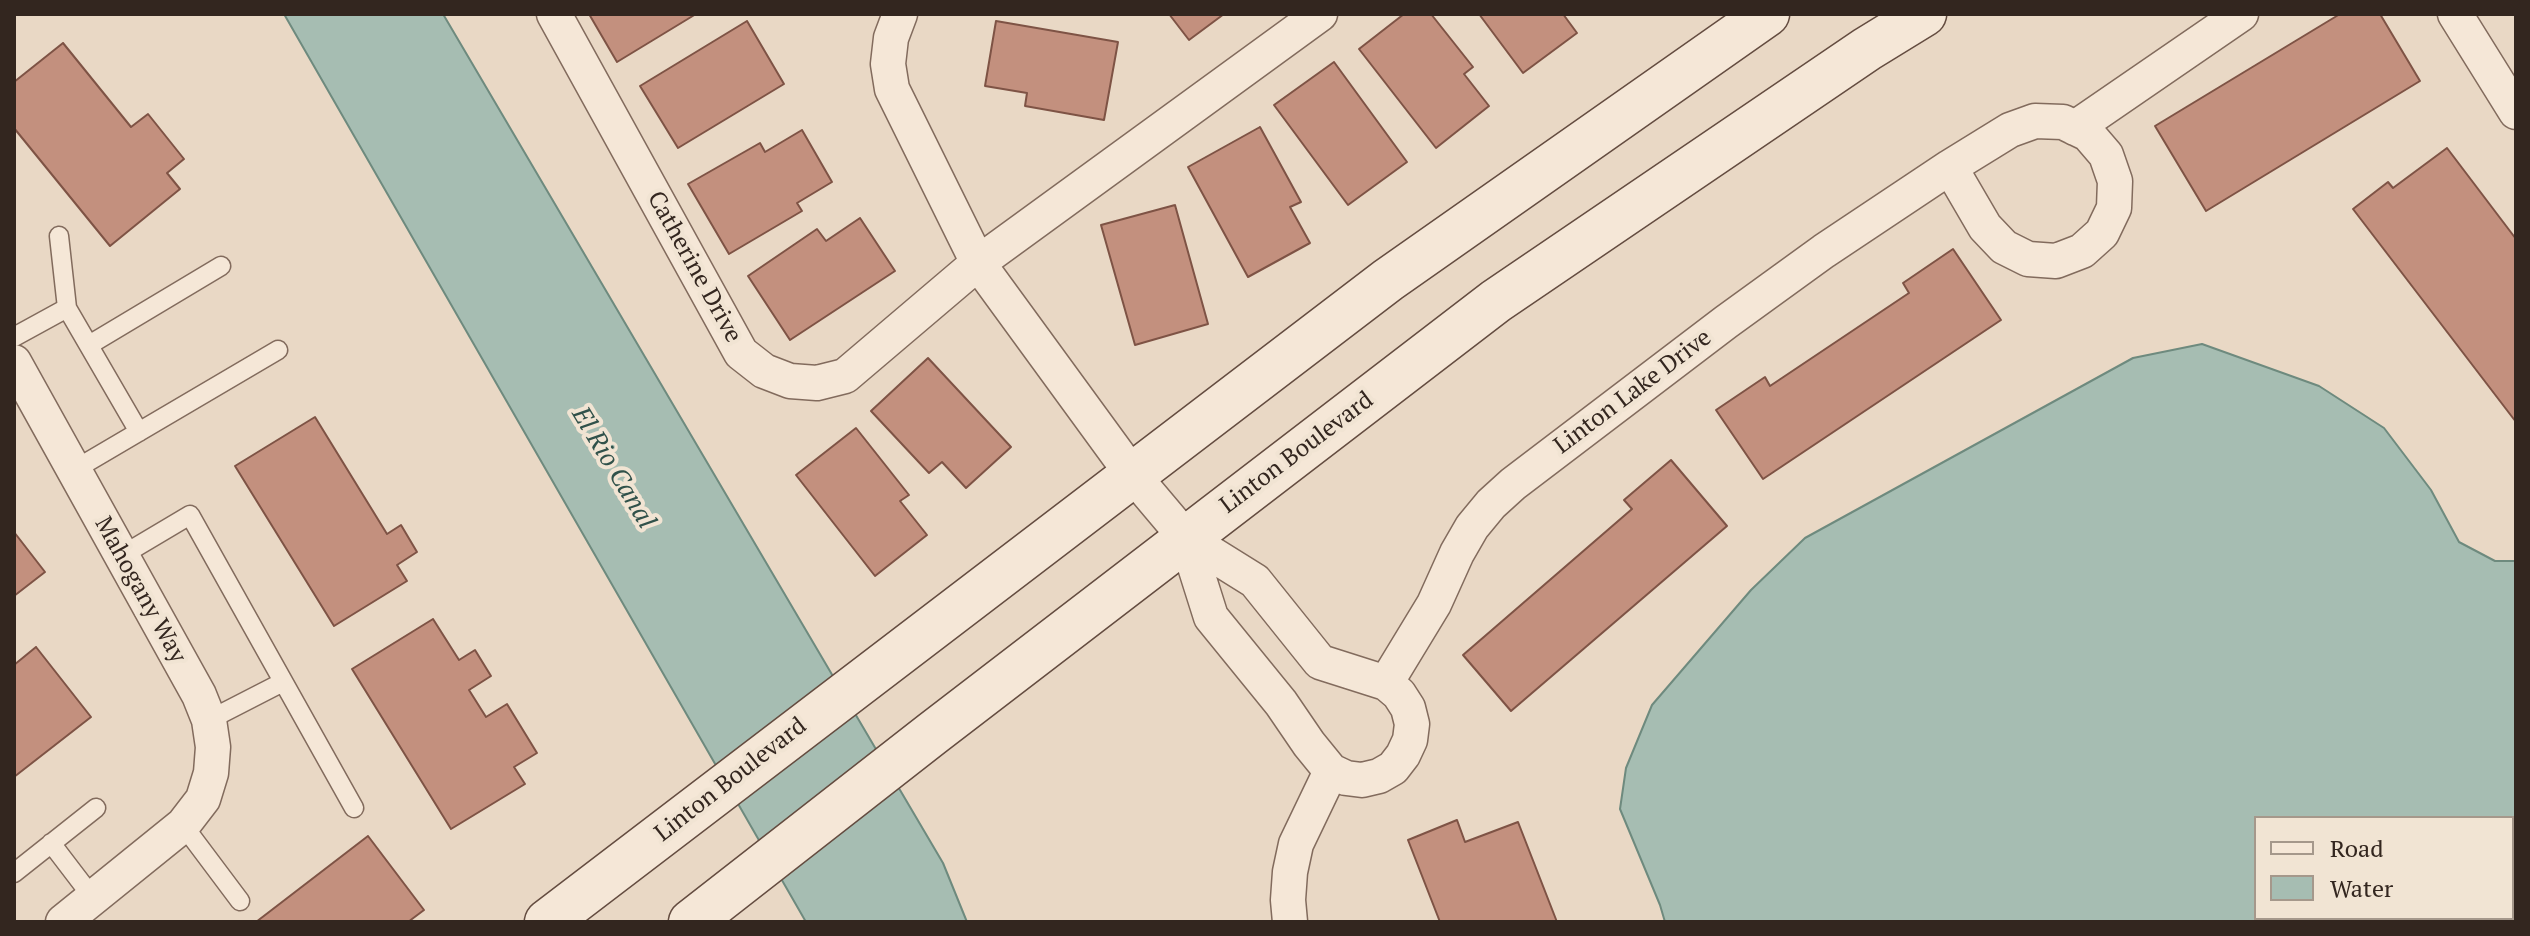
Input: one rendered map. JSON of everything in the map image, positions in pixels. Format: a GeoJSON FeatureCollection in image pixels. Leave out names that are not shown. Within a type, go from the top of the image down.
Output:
{"type":"FeatureCollection","features":[{"type":"Feature","properties":{"kind":"main road","name":"Linton Boulevard"},"geometry":{"type":"LineString","coordinates":[[547,922],[1388,280],[1767,14]]}},
{"type":"Feature","properties":{"kind":"main road","name":"Linton Boulevard"},"geometry":{"type":"LineString","coordinates":[[699,916],[1496,301],[1855,57],[1924,14]]}},
{"type":"Feature","properties":{"kind":"street","name":"Catherine Drive"},"geometry":{"type":"LineString","coordinates":[[554,14],[741,353],[764,371],[790,381],[817,383],[845,376],[978,263],[1320,14]]}},
{"type":"Feature","properties":{"kind":"street"},"geometry":{"type":"LineString","coordinates":[[900,14],[891,38],[888,64],[892,89],[978,263],[1132,474],[1186,538],[1255,581],[1320,662],[1386,683],[1399,694],[1410,716],[1410,740],[1393,768],[1379,776],[1362,780],[1346,778],[1331,771],[1211,617],[1186,538]]}},
{"type":"Feature","properties":{"kind":"street"},"geometry":{"type":"LineString","coordinates":[[2075,128],[2241,14]]}},
{"type":"Feature","properties":{"kind":"street"},"geometry":{"type":"LineString","coordinates":[[2455,14],[2516,112]]}},
{"type":"Feature","properties":{"kind":"street","name":"Linton Lake Drive"},"geometry":{"type":"LineString","coordinates":[[1386,683],[1434,604],[1472,527],[1491,504],[1526,474],[1738,313],[1950,167],[2010,130],[2035,121],[2063,122],[2075,128]]}},
{"type":"Feature","properties":{"kind":"street"},"geometry":{"type":"LineString","coordinates":[[1950,167],[1985,227],[2004,247],[2028,259],[2056,261],[2082,251],[2102,233],[2114,208],[2115,181],[2106,155],[2088,134],[2075,128]]}},
{"type":"Feature","properties":{"kind":"street","name":"Mahogany Way"},"geometry":{"type":"LineString","coordinates":[[14,362],[199,695],[209,720],[213,747],[211,773],[203,799],[183,825],[63,922]]}},
{"type":"Feature","properties":{"kind":"street"},"geometry":{"type":"LineString","coordinates":[[1290,922],[1290,872],[1296,844],[1331,771]]}},
{"type":"Feature","properties":{"kind":"lane"},"geometry":{"type":"LineString","coordinates":[[59,236],[67,308],[139,432]]}},
{"type":"Feature","properties":{"kind":"lane"},"geometry":{"type":"LineString","coordinates":[[89,345],[221,266]]}},
{"type":"Feature","properties":{"kind":"lane"},"geometry":{"type":"LineString","coordinates":[[14,337],[67,308]]}},
{"type":"Feature","properties":{"kind":"lane"},"geometry":{"type":"LineString","coordinates":[[74,470],[278,350]]}},
{"type":"Feature","properties":{"kind":"lane"},"geometry":{"type":"LineString","coordinates":[[121,556],[190,515],[354,808]]}},
{"type":"Feature","properties":{"kind":"lane"},"geometry":{"type":"LineString","coordinates":[[209,720],[283,682]]}},
{"type":"Feature","properties":{"kind":"lane"},"geometry":{"type":"LineString","coordinates":[[14,873],[96,808]]}},
{"type":"Feature","properties":{"kind":"lane"},"geometry":{"type":"LineString","coordinates":[[183,825],[240,901]]}},
{"type":"Feature","properties":{"kind":"lane"},"geometry":{"type":"LineString","coordinates":[[51,843],[93,898]]}},
{"type":"Feature","properties":{"kind":"water","name":"El Rio Canal"},"geometry":{"type":"Polygon","coordinates":[[[284,14],[443,14],[943,863],[967,922],[806,922],[284,14]]]}},
{"type":"Feature","properties":{"kind":"water"},"geometry":{"type":"Polygon","coordinates":[[[2202,344],[2319,386],[2384,428],[2431,490],[2459,542],[2495,561],[2516,561],[2516,922],[1665,922],[1620,809],[1626,768],[1652,705],[1751,590],[1805,538],[2133,358],[2202,344]]]}},
{"type":"Feature","properties":{"kind":"building"},"geometry":{"type":"Polygon","coordinates":[[[589,14],[696,14],[617,62],[589,14]]]}},
{"type":"Feature","properties":{"kind":"building"},"geometry":{"type":"Polygon","coordinates":[[[1169,14],[1224,14],[1189,40],[1169,14]]]}},
{"type":"Feature","properties":{"kind":"building"},"geometry":{"type":"Polygon","coordinates":[[[1404,14],[1431,14],[1473,67],[1464,74],[1489,106],[1436,148],[1359,49],[1404,14]]]}},
{"type":"Feature","properties":{"kind":"building"},"geometry":{"type":"Polygon","coordinates":[[[1479,14],[1563,14],[1577,33],[1523,73],[1479,14]]]}},
{"type":"Feature","properties":{"kind":"building"},"geometry":{"type":"Polygon","coordinates":[[[2340,14],[2380,14],[2420,81],[2206,211],[2155,126],[2340,14]]]}},
{"type":"Feature","properties":{"kind":"building"},"geometry":{"type":"Polygon","coordinates":[[[747,21],[784,84],[678,148],[640,86],[747,21]]]}},
{"type":"Feature","properties":{"kind":"building"},"geometry":{"type":"Polygon","coordinates":[[[996,21],[1118,42],[1104,120],[1025,106],[1027,93],[985,86],[996,21]]]}},
{"type":"Feature","properties":{"kind":"building"},"geometry":{"type":"Polygon","coordinates":[[[63,43],[131,127],[148,114],[184,159],[167,173],[180,189],[110,246],[14,128],[14,82],[63,43]]]}},
{"type":"Feature","properties":{"kind":"building"},"geometry":{"type":"Polygon","coordinates":[[[1334,62],[1407,162],[1348,205],[1274,105],[1334,62]]]}},
{"type":"Feature","properties":{"kind":"building"},"geometry":{"type":"Polygon","coordinates":[[[1260,127],[1301,202],[1290,207],[1310,243],[1248,277],[1188,167],[1260,127]]]}},
{"type":"Feature","properties":{"kind":"building"},"geometry":{"type":"Polygon","coordinates":[[[802,130],[832,182],[797,203],[802,211],[729,254],[688,184],[760,143],[765,152],[802,130]]]}},
{"type":"Feature","properties":{"kind":"building"},"geometry":{"type":"Polygon","coordinates":[[[2447,148],[2516,239],[2516,422],[2353,209],[2388,182],[2393,188],[2447,148]]]}},
{"type":"Feature","properties":{"kind":"building"},"geometry":{"type":"Polygon","coordinates":[[[1175,205],[1208,324],[1135,345],[1101,225],[1175,205]]]}},
{"type":"Feature","properties":{"kind":"building"},"geometry":{"type":"Polygon","coordinates":[[[860,218],[895,271],[790,340],[748,276],[817,229],[826,241],[860,218]]]}},
{"type":"Feature","properties":{"kind":"building"},"geometry":{"type":"Polygon","coordinates":[[[1953,249],[2001,320],[1763,479],[1716,410],[1765,377],[1770,386],[1909,293],[1903,283],[1953,249]]]}},
{"type":"Feature","properties":{"kind":"building"},"geometry":{"type":"Polygon","coordinates":[[[928,358],[1011,447],[966,488],[942,462],[929,473],[871,411],[928,358]]]}},
{"type":"Feature","properties":{"kind":"building"},"geometry":{"type":"Polygon","coordinates":[[[315,417],[387,534],[401,525],[417,552],[397,565],[407,581],[334,626],[235,466],[315,417]]]}},
{"type":"Feature","properties":{"kind":"building"},"geometry":{"type":"Polygon","coordinates":[[[856,428],[909,495],[900,501],[927,535],[875,576],[796,475],[856,428]]]}},
{"type":"Feature","properties":{"kind":"building"},"geometry":{"type":"Polygon","coordinates":[[[1671,460],[1727,526],[1511,711],[1463,655],[1632,509],[1624,500],[1671,460]]]}},
{"type":"Feature","properties":{"kind":"building"},"geometry":{"type":"Polygon","coordinates":[[[14,532],[45,572],[14,596],[14,532]]]}},
{"type":"Feature","properties":{"kind":"building"},"geometry":{"type":"Polygon","coordinates":[[[433,619],[459,660],[475,650],[491,676],[469,690],[486,717],[507,704],[537,753],[514,767],[525,784],[451,829],[352,669],[433,619]]]}},
{"type":"Feature","properties":{"kind":"building"},"geometry":{"type":"Polygon","coordinates":[[[36,647],[91,717],[14,777],[14,665],[36,647]]]}},
{"type":"Feature","properties":{"kind":"building"},"geometry":{"type":"Polygon","coordinates":[[[1457,820],[1465,842],[1518,822],[1557,922],[1440,922],[1408,840],[1457,820]]]}},
{"type":"Feature","properties":{"kind":"building"},"geometry":{"type":"Polygon","coordinates":[[[368,836],[424,910],[408,922],[256,922],[368,836]]]}}]}
